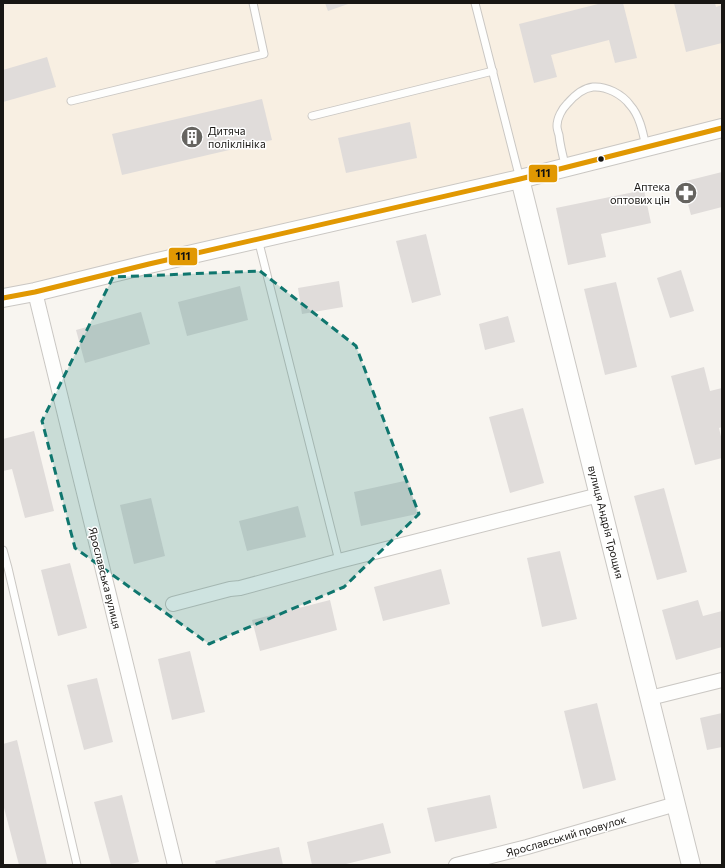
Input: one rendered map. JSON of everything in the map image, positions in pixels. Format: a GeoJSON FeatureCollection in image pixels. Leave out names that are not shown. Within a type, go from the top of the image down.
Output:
{"type":"FeatureCollection","features":[{"type":"Feature","properties":{"kind":"street"},"geometry":{"type":"LineString","coordinates":[[3,298],[35,292],[149,264],[520,180],[722,128]]}},
{"type":"Feature","properties":{"kind":"street","name":"вулиця Андрія Трощия"},"geometry":{"type":"LineString","coordinates":[[520,180],[691,865]]}},
{"type":"Feature","properties":{"kind":"street","name":"Ярославська вулиця"},"geometry":{"type":"LineString","coordinates":[[35,292],[176,865]]}},
{"type":"Feature","properties":{"kind":"street"},"geometry":{"type":"LineString","coordinates":[[173,604],[230,588],[240,588],[339,561],[599,495]]}},
{"type":"Feature","properties":{"kind":"street"},"geometry":{"type":"LineString","coordinates":[[650,698],[722,680]]}},
{"type":"Feature","properties":{"kind":"street","name":"Ярославський провулок"},"geometry":{"type":"LineString","coordinates":[[456,865],[527,847],[676,804]]}},
{"type":"Feature","properties":{"kind":"lane"},"geometry":{"type":"LineString","coordinates":[[71,101],[264,54],[253,3]]}},
{"type":"Feature","properties":{"kind":"lane"},"geometry":{"type":"LineString","coordinates":[[475,3],[520,180]]}},
{"type":"Feature","properties":{"kind":"lane"},"geometry":{"type":"LineString","coordinates":[[312,116],[493,72]]}},
{"type":"Feature","properties":{"kind":"lane"},"geometry":{"type":"LineString","coordinates":[[566,168],[560,146],[557,125],[560,115],[565,106],[573,98],[592,87],[606,88],[618,94],[630,103],[636,113],[646,148]]}},
{"type":"Feature","properties":{"kind":"lane"},"geometry":{"type":"LineString","coordinates":[[258,239],[339,561]]}},
{"type":"Feature","properties":{"kind":"lane"},"geometry":{"type":"LineString","coordinates":[[3,550],[77,865]]}},
{"type":"Feature","properties":{"kind":"highlighted area"},"geometry":{"type":"Polygon","coordinates":[[[260,271],[356,346],[419,514],[344,587],[209,644],[75,548],[42,421],[113,277],[260,271]]]}},
{"type":"Feature","properties":{"kind":"shaded area"},"geometry":{"type":"Polygon","coordinates":[[[3,3],[722,3],[722,122],[64,278],[3,289],[3,3]]]}},
{"type":"Feature","properties":{"kind":"building"},"geometry":{"type":"Polygon","coordinates":[[[325,3],[351,3],[328,11],[325,3]]]}},
{"type":"Feature","properties":{"kind":"building"},"geometry":{"type":"Polygon","coordinates":[[[602,3],[623,3],[637,58],[615,63],[609,40],[551,55],[557,77],[534,83],[519,24],[602,3]]]}},
{"type":"Feature","properties":{"kind":"building"},"geometry":{"type":"Polygon","coordinates":[[[674,3],[715,3],[716,7],[722,5],[722,43],[686,52],[674,3]]]}},
{"type":"Feature","properties":{"kind":"building"},"geometry":{"type":"Polygon","coordinates":[[[47,57],[56,87],[3,102],[3,70],[47,57]]]}},
{"type":"Feature","properties":{"kind":"building","name":"Дитяча поліклініка"},"geometry":{"type":"Polygon","coordinates":[[[262,99],[272,140],[122,175],[112,134],[262,99]]]}},
{"type":"Feature","properties":{"kind":"building"},"geometry":{"type":"Polygon","coordinates":[[[410,122],[417,158],[346,173],[338,138],[410,122]]]}},
{"type":"Feature","properties":{"kind":"building"},"geometry":{"type":"Polygon","coordinates":[[[722,172],[722,207],[691,215],[682,182],[722,172]]]}},
{"type":"Feature","properties":{"kind":"building"},"geometry":{"type":"Polygon","coordinates":[[[644,190],[651,223],[601,234],[606,257],[568,265],[556,208],[644,190]]]}},
{"type":"Feature","properties":{"kind":"building"},"geometry":{"type":"Polygon","coordinates":[[[426,234],[441,295],[412,303],[396,241],[426,234]]]}},
{"type":"Feature","properties":{"kind":"building"},"geometry":{"type":"Polygon","coordinates":[[[681,270],[694,311],[670,318],[657,278],[681,270]]]}},
{"type":"Feature","properties":{"kind":"building"},"geometry":{"type":"Polygon","coordinates":[[[339,281],[343,307],[302,314],[298,288],[339,281]]]}},
{"type":"Feature","properties":{"kind":"building"},"geometry":{"type":"Polygon","coordinates":[[[616,282],[637,367],[605,375],[584,289],[616,282]]]}},
{"type":"Feature","properties":{"kind":"building"},"geometry":{"type":"Polygon","coordinates":[[[240,286],[248,320],[187,336],[178,302],[240,286]]]}},
{"type":"Feature","properties":{"kind":"building"},"geometry":{"type":"Polygon","coordinates":[[[141,312],[150,344],[85,363],[76,330],[141,312]]]}},
{"type":"Feature","properties":{"kind":"building"},"geometry":{"type":"Polygon","coordinates":[[[508,316],[515,342],[485,350],[479,324],[508,316]]]}},
{"type":"Feature","properties":{"kind":"building"},"geometry":{"type":"Polygon","coordinates":[[[704,367],[710,391],[722,388],[722,427],[719,428],[722,441],[722,458],[695,465],[671,376],[704,367]]]}},
{"type":"Feature","properties":{"kind":"building"},"geometry":{"type":"Polygon","coordinates":[[[523,408],[544,483],[510,493],[489,417],[523,408]]]}},
{"type":"Feature","properties":{"kind":"building"},"geometry":{"type":"Polygon","coordinates":[[[34,431],[54,511],[25,518],[12,469],[3,471],[3,439],[34,431]]]}},
{"type":"Feature","properties":{"kind":"building"},"geometry":{"type":"Polygon","coordinates":[[[409,480],[417,514],[361,526],[354,492],[409,480]]]}},
{"type":"Feature","properties":{"kind":"building"},"geometry":{"type":"Polygon","coordinates":[[[664,488],[687,572],[657,580],[634,496],[664,488]]]}},
{"type":"Feature","properties":{"kind":"building"},"geometry":{"type":"Polygon","coordinates":[[[151,498],[165,556],[134,564],[120,505],[151,498]]]}},
{"type":"Feature","properties":{"kind":"building"},"geometry":{"type":"Polygon","coordinates":[[[298,506],[306,537],[247,551],[239,521],[298,506]]]}},
{"type":"Feature","properties":{"kind":"building"},"geometry":{"type":"Polygon","coordinates":[[[560,551],[577,619],[542,627],[527,558],[560,551]]]}},
{"type":"Feature","properties":{"kind":"building"},"geometry":{"type":"Polygon","coordinates":[[[70,563],[87,628],[58,636],[41,570],[70,563]]]}},
{"type":"Feature","properties":{"kind":"building"},"geometry":{"type":"Polygon","coordinates":[[[441,569],[450,604],[383,621],[374,587],[441,569]]]}},
{"type":"Feature","properties":{"kind":"building"},"geometry":{"type":"Polygon","coordinates":[[[330,600],[337,630],[260,651],[252,620],[330,600]]]}},
{"type":"Feature","properties":{"kind":"building"},"geometry":{"type":"Polygon","coordinates":[[[698,600],[703,616],[722,611],[722,647],[676,660],[662,610],[698,600]]]}},
{"type":"Feature","properties":{"kind":"building"},"geometry":{"type":"Polygon","coordinates":[[[190,651],[205,712],[172,720],[158,659],[190,651]]]}},
{"type":"Feature","properties":{"kind":"building"},"geometry":{"type":"Polygon","coordinates":[[[97,678],[113,742],[84,750],[67,685],[97,678]]]}},
{"type":"Feature","properties":{"kind":"building"},"geometry":{"type":"Polygon","coordinates":[[[597,703],[616,780],[583,789],[564,711],[597,703]]]}},
{"type":"Feature","properties":{"kind":"building"},"geometry":{"type":"Polygon","coordinates":[[[722,713],[722,747],[707,750],[700,718],[722,713]]]}},
{"type":"Feature","properties":{"kind":"building"},"geometry":{"type":"Polygon","coordinates":[[[17,740],[47,865],[19,865],[3,804],[3,744],[17,740]]]}},
{"type":"Feature","properties":{"kind":"building"},"geometry":{"type":"Polygon","coordinates":[[[122,795],[139,862],[126,865],[111,865],[94,802],[122,795]]]}},
{"type":"Feature","properties":{"kind":"building"},"geometry":{"type":"Polygon","coordinates":[[[490,795],[497,828],[435,842],[427,808],[490,795]]]}},
{"type":"Feature","properties":{"kind":"building"},"geometry":{"type":"Polygon","coordinates":[[[383,823],[391,853],[342,865],[312,865],[307,842],[383,823]]]}},
{"type":"Feature","properties":{"kind":"building"},"geometry":{"type":"Polygon","coordinates":[[[279,847],[283,865],[216,865],[215,861],[279,847]]]}},
{"type":"Feature","properties":{"kind":"transit line","name":"111"},"geometry":{"type":"LineString","coordinates":[[3,298],[35,292],[149,264],[520,179],[722,128]]}},
{"type":"Feature","properties":{"kind":"place","name":"Дитяча поліклініка"},"geometry":{"type":"Point","coordinates":[192,137]}},
{"type":"Feature","properties":{"kind":"place","name":"Аптека оптових цін"},"geometry":{"type":"Point","coordinates":[686,193]}}]}
